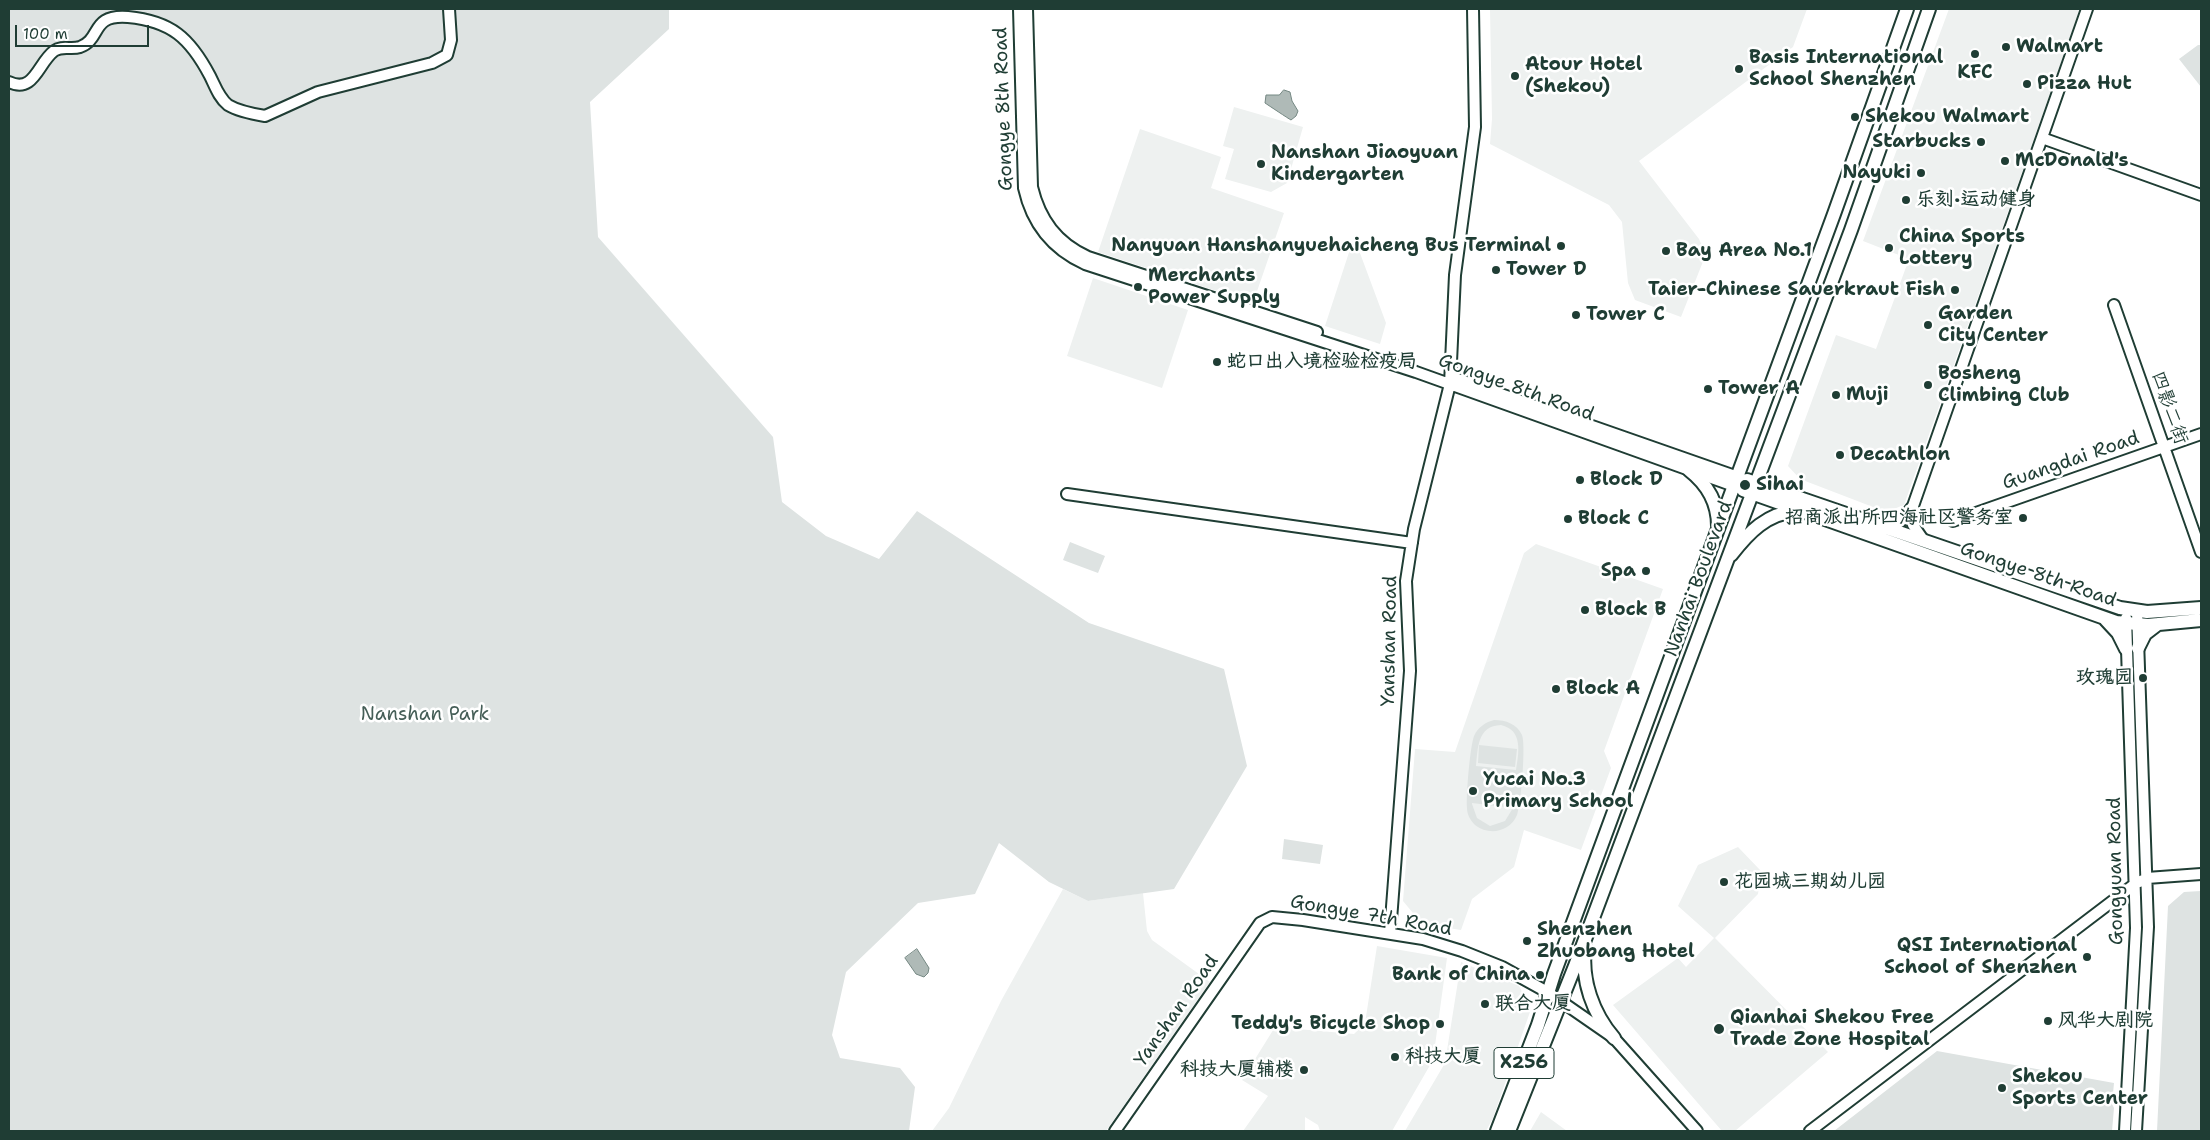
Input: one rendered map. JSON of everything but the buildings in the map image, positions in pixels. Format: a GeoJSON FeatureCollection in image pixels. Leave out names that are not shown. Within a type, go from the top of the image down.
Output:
{"type":"FeatureCollection","features":[{"type":"Feature","properties":{"kind":"main road","name":"Nanhai Boulevard"},"geometry":{"type":"LineString","coordinates":[[1497,1131],[1736,482],[1907,9]]}},
{"type":"Feature","properties":{"kind":"main road","name":"Nanhai Boulevard"},"geometry":{"type":"LineString","coordinates":[[1509,1131],[1587,932],[1850,230],[1929,9]]}},
{"type":"Feature","properties":{"kind":"main road"},"geometry":{"type":"LineString","coordinates":[[1688,470],[1701,480],[1710,493],[1716,508],[1718,531]]}},
{"type":"Feature","properties":{"kind":"main road","name":"Gongye 8th Road"},"geometry":{"type":"LineString","coordinates":[[1736,482],[1880,526],[2131,617],[2158,624],[2201,620]]}},
{"type":"Feature","properties":{"kind":"main road","name":"Gongye 8th Road"},"geometry":{"type":"LineString","coordinates":[[1753,488],[1805,512],[2103,618],[2131,617],[2201,608]]}},
{"type":"Feature","properties":{"kind":"main road"},"geometry":{"type":"LineString","coordinates":[[1725,563],[1762,522],[1783,513],[1805,512]]}},
{"type":"Feature","properties":{"kind":"main road"},"geometry":{"type":"LineString","coordinates":[[2103,618],[2132,649],[2145,634],[2158,624]]}},
{"type":"Feature","properties":{"kind":"main road"},"geometry":{"type":"LineString","coordinates":[[1587,932],[1584,954],[1589,994],[1603,1024],[1614,1038]]}},
{"type":"Feature","properties":{"kind":"street"},"geometry":{"type":"LineString","coordinates":[[9,82],[15,85],[25,84],[33,80],[52,53],[58,49],[82,46],[106,19],[126,17],[157,22],[169,27],[197,52],[220,97],[228,105],[265,116],[318,92],[442,59],[447,55],[451,40],[449,9]]}},
{"type":"Feature","properties":{"kind":"street","name":"Gongye 8th Road"},"geometry":{"type":"LineString","coordinates":[[1019,9],[1024,188],[1032,216],[1057,248],[1086,264],[1450,380],[1688,470],[1736,482]]}},
{"type":"Feature","properties":{"kind":"street","name":"Gongye 8th Road"},"geometry":{"type":"LineString","coordinates":[[1027,9],[1032,187],[1040,212],[1062,242],[1088,257],[1450,380],[1736,482]]}},
{"type":"Feature","properties":{"kind":"street","name":"Yanshan Road"},"geometry":{"type":"LineString","coordinates":[[1390,933],[1410,671],[1406,581],[1412,543],[1450,380],[1455,275],[1475,127],[1473,9]]}},
{"type":"Feature","properties":{"kind":"street"},"geometry":{"type":"LineString","coordinates":[[1924,542],[1913,525],[1913,506],[2087,9]]}},
{"type":"Feature","properties":{"kind":"street"},"geometry":{"type":"LineString","coordinates":[[2042,138],[2201,195]]}},
{"type":"Feature","properties":{"kind":"street","name":"四影二街"},"geometry":{"type":"LineString","coordinates":[[2114,305],[2201,552]]}},
{"type":"Feature","properties":{"kind":"street","name":"Guangdai Road"},"geometry":{"type":"LineString","coordinates":[[1952,521],[2201,434]]}},
{"type":"Feature","properties":{"kind":"street"},"geometry":{"type":"LineString","coordinates":[[1068,494],[1412,543]]}},
{"type":"Feature","properties":{"kind":"street"},"geometry":{"type":"LineString","coordinates":[[1880,526],[1900,522],[1913,506]]}},
{"type":"Feature","properties":{"kind":"street","name":"Gongyuan Road"},"geometry":{"type":"LineString","coordinates":[[2125,1131],[2135,950],[2131,617]]}},
{"type":"Feature","properties":{"kind":"street","name":"Gongyuan Road"},"geometry":{"type":"LineString","coordinates":[[2132,649],[2147,878],[2147,950],[2136,1131]]}},
{"type":"Feature","properties":{"kind":"street"},"geometry":{"type":"LineString","coordinates":[[1810,1131],[2135,884],[2147,878],[2201,874]]}},
{"type":"Feature","properties":{"kind":"street","name":"Yanshan Road"},"geometry":{"type":"LineString","coordinates":[[1116,1131],[1260,923],[1272,917]]}},
{"type":"Feature","properties":{"kind":"street","name":"Gongye 7th Road"},"geometry":{"type":"LineString","coordinates":[[1272,917],[1348,926],[1442,944],[1482,958],[1524,978],[1614,1038],[1697,1131]]}},
{"type":"Feature","properties":{"kind":"shaded area"},"geometry":{"type":"Polygon","coordinates":[[[1490,9],[1807,9],[1793,47],[1639,161],[1699,239],[1706,254],[1681,317],[1635,300],[1628,283],[1622,222],[1609,205],[1490,144],[1492,119],[1490,9]]]}},
{"type":"Feature","properties":{"kind":"shaded area"},"geometry":{"type":"Polygon","coordinates":[[[1949,9],[2080,9],[1904,505],[1886,512],[1800,479],[1788,466],[1836,335],[1876,349],[1909,259],[1863,241],[1949,9]]]}},
{"type":"Feature","properties":{"kind":"shaded area"},"geometry":{"type":"Polygon","coordinates":[[[1284,90],[1290,92],[1292,101],[1298,111],[1291,120],[1265,103],[1266,95],[1279,95],[1284,90]]]}},
{"type":"Feature","properties":{"kind":"shaded area","name":"Nanshan Jiaoyuan Kindergarten"},"geometry":{"type":"Polygon","coordinates":[[[1234,107],[1303,127],[1287,183],[1271,192],[1225,179],[1234,149],[1223,146],[1234,107]]]}},
{"type":"Feature","properties":{"kind":"shaded area"},"geometry":{"type":"Polygon","coordinates":[[[1140,129],[1221,157],[1211,188],[1284,213],[1253,303],[1098,252],[1140,129]]]}},
{"type":"Feature","properties":{"kind":"shaded area"},"geometry":{"type":"Polygon","coordinates":[[[1354,237],[1386,323],[1380,344],[1325,326],[1354,237]]]}},
{"type":"Feature","properties":{"kind":"shaded area"},"geometry":{"type":"Polygon","coordinates":[[[1093,278],[1188,310],[1162,388],[1067,356],[1093,278]]]}},
{"type":"Feature","properties":{"kind":"shaded area"},"geometry":{"type":"Polygon","coordinates":[[[1536,544],[1663,589],[1604,751],[1611,768],[1581,850],[1524,830],[1514,867],[1472,899],[1461,930],[1422,924],[1403,901],[1415,749],[1455,752],[1524,553],[1536,544]]]}},
{"type":"Feature","properties":{"kind":"shaded area","name":"Qianhai Shekou Free Trade Zone Hospital"},"geometry":{"type":"Polygon","coordinates":[[[1738,847],[1761,871],[1758,894],[1715,938],[1828,1052],[1735,1131],[1722,1131],[1613,1005],[1678,958],[1686,967],[1714,938],[1678,906],[1698,865],[1738,847]]]}},
{"type":"Feature","properties":{"kind":"shaded area"},"geometry":{"type":"Polygon","coordinates":[[[1063,889],[1088,901],[1143,893],[1147,931],[1152,940],[1210,982],[1106,1131],[932,1131],[949,1108],[1001,1001],[1063,889]]]}},
{"type":"Feature","properties":{"kind":"shaded area"},"geometry":{"type":"Polygon","coordinates":[[[1377,946],[1447,958],[1433,1060],[1392,1131],[1320,1131],[1318,1125],[1305,1117],[1305,1131],[1243,1131],[1268,1096],[1242,1080],[1275,1027],[1354,1034],[1365,1023],[1377,946]]]}},
{"type":"Feature","properties":{"kind":"shaded area"},"geometry":{"type":"Polygon","coordinates":[[[917,949],[929,968],[928,973],[924,977],[916,974],[905,958],[917,949]]]}},
{"type":"Feature","properties":{"kind":"shaded area"},"geometry":{"type":"Polygon","coordinates":[[[1461,962],[1519,986],[1531,1009],[1493,1118],[1486,1131],[1405,1131],[1445,1063],[1461,962]]]}},
{"type":"Feature","properties":{"kind":"shaded area"},"geometry":{"type":"Polygon","coordinates":[[[1541,1112],[1567,1131],[1530,1131],[1541,1112]]]}},
{"type":"Feature","properties":{"kind":"green space","name":"Nanshan Park"},"geometry":{"type":"Polygon","coordinates":[[[9,9],[669,9],[669,29],[590,102],[598,237],[773,437],[782,502],[826,536],[879,559],[917,511],[1089,623],[1224,669],[1247,766],[1174,889],[1088,901],[1049,882],[999,843],[975,894],[918,903],[846,972],[832,1035],[840,1058],[900,1068],[915,1087],[909,1131],[9,1131],[9,9]]]}},
{"type":"Feature","properties":{"kind":"green space"},"geometry":{"type":"Polygon","coordinates":[[[2198,45],[2201,45],[2201,87],[2179,59],[2198,45]]]}},
{"type":"Feature","properties":{"kind":"green space"},"geometry":{"type":"Polygon","coordinates":[[[1070,542],[1105,556],[1098,573],[1063,560],[1070,542]]]}},
{"type":"Feature","properties":{"kind":"green space"},"geometry":{"type":"Polygon","coordinates":[[[1494,720],[1507,722],[1514,725],[1520,731],[1523,741],[1523,762],[1517,815],[1514,821],[1504,829],[1493,831],[1481,828],[1473,823],[1469,817],[1467,802],[1474,736],[1485,724],[1494,720]],[[1501,725],[1487,729],[1483,734],[1478,745],[1476,766],[1516,770],[1518,743],[1516,737],[1508,728],[1501,725]],[[1472,803],[1477,818],[1490,826],[1505,821],[1513,808],[1472,803]]]}},
{"type":"Feature","properties":{"kind":"green space"},"geometry":{"type":"Polygon","coordinates":[[[1479,745],[1517,749],[1515,767],[1478,763],[1479,745]]]}},
{"type":"Feature","properties":{"kind":"green space"},"geometry":{"type":"Polygon","coordinates":[[[1284,839],[1323,845],[1320,864],[1282,859],[1284,839]]]}},
{"type":"Feature","properties":{"kind":"green space"},"geometry":{"type":"Polygon","coordinates":[[[2201,891],[2201,1131],[2157,1131],[2168,906],[2184,892],[2201,891]]]}},
{"type":"Feature","properties":{"kind":"green space","name":"Shekou Sports Center"},"geometry":{"type":"Polygon","coordinates":[[[1937,1051],[2114,1083],[2112,1131],[1834,1131],[1937,1051]]]}},
{"type":"Feature","properties":{"kind":"place","name":"Walmart"},"geometry":{"type":"Point","coordinates":[2006,47]}},
{"type":"Feature","properties":{"kind":"place","name":"KFC"},"geometry":{"type":"Point","coordinates":[1975,54]}},
{"type":"Feature","properties":{"kind":"place","name":"Basis International School Shenzhen"},"geometry":{"type":"Point","coordinates":[1739,69]}},
{"type":"Feature","properties":{"kind":"place","name":"Atour Hotel (Shekou)"},"geometry":{"type":"Point","coordinates":[1515,76]}},
{"type":"Feature","properties":{"kind":"place","name":"Pizza Hut"},"geometry":{"type":"Point","coordinates":[2027,84]}},
{"type":"Feature","properties":{"kind":"place","name":"Shekou Walmart"},"geometry":{"type":"Point","coordinates":[1855,117]}},
{"type":"Feature","properties":{"kind":"place","name":"Starbucks"},"geometry":{"type":"Point","coordinates":[1981,142]}},
{"type":"Feature","properties":{"kind":"place","name":"McDonald's"},"geometry":{"type":"Point","coordinates":[2005,161]}},
{"type":"Feature","properties":{"kind":"place","name":"Nanshan Jiaoyuan Kindergarten"},"geometry":{"type":"Point","coordinates":[1261,164]}},
{"type":"Feature","properties":{"kind":"place","name":"Nayuki"},"geometry":{"type":"Point","coordinates":[1921,173]}},
{"type":"Feature","properties":{"kind":"place","name":"乐刻·运动健身"},"geometry":{"type":"Point","coordinates":[1906,200]}},
{"type":"Feature","properties":{"kind":"place","name":"Nanyuan Hanshanyuehaicheng Bus Terminal"},"geometry":{"type":"Point","coordinates":[1561,246]}},
{"type":"Feature","properties":{"kind":"place","name":"China Sports Lottery"},"geometry":{"type":"Point","coordinates":[1889,248]}},
{"type":"Feature","properties":{"kind":"place","name":"Bay Area No.1"},"geometry":{"type":"Point","coordinates":[1666,251]}},
{"type":"Feature","properties":{"kind":"place","name":"Tower D"},"geometry":{"type":"Point","coordinates":[1496,270]}},
{"type":"Feature","properties":{"kind":"place","name":"Merchants Power Supply"},"geometry":{"type":"Point","coordinates":[1138,287]}},
{"type":"Feature","properties":{"kind":"place","name":"Taier-Chinese Sauerkraut Fish"},"geometry":{"type":"Point","coordinates":[1955,290]}},
{"type":"Feature","properties":{"kind":"place","name":"Tower C"},"geometry":{"type":"Point","coordinates":[1576,315]}},
{"type":"Feature","properties":{"kind":"place","name":"Garden City Center"},"geometry":{"type":"Point","coordinates":[1928,325]}},
{"type":"Feature","properties":{"kind":"place","name":"蛇口出入境检验检疫局"},"geometry":{"type":"Point","coordinates":[1217,362]}},
{"type":"Feature","properties":{"kind":"place","name":"Bosheng Climbing Club"},"geometry":{"type":"Point","coordinates":[1928,385]}},
{"type":"Feature","properties":{"kind":"place","name":"Tower A"},"geometry":{"type":"Point","coordinates":[1708,389]}},
{"type":"Feature","properties":{"kind":"place","name":"Muji"},"geometry":{"type":"Point","coordinates":[1836,395]}},
{"type":"Feature","properties":{"kind":"place","name":"Decathlon"},"geometry":{"type":"Point","coordinates":[1840,455]}},
{"type":"Feature","properties":{"kind":"place","name":"Block D"},"geometry":{"type":"Point","coordinates":[1580,480]}},
{"type":"Feature","properties":{"kind":"place","name":"Sihai"},"geometry":{"type":"Point","coordinates":[1745,485]}},
{"type":"Feature","properties":{"kind":"place","name":"招商派出所四海社区警务室"},"geometry":{"type":"Point","coordinates":[2023,518]}},
{"type":"Feature","properties":{"kind":"place","name":"Block C"},"geometry":{"type":"Point","coordinates":[1568,519]}},
{"type":"Feature","properties":{"kind":"place","name":"Spa"},"geometry":{"type":"Point","coordinates":[1646,571]}},
{"type":"Feature","properties":{"kind":"place","name":"Block B"},"geometry":{"type":"Point","coordinates":[1585,610]}},
{"type":"Feature","properties":{"kind":"place","name":"玫瑰园"},"geometry":{"type":"Point","coordinates":[2143,678]}},
{"type":"Feature","properties":{"kind":"place","name":"Block A"},"geometry":{"type":"Point","coordinates":[1556,689]}},
{"type":"Feature","properties":{"kind":"place","name":"Yucai No.3 Primary School"},"geometry":{"type":"Point","coordinates":[1473,791]}},
{"type":"Feature","properties":{"kind":"place","name":"花园城三期幼儿园"},"geometry":{"type":"Point","coordinates":[1724,882]}},
{"type":"Feature","properties":{"kind":"place","name":"Shenzhen Zhuobang Hotel"},"geometry":{"type":"Point","coordinates":[1527,941]}},
{"type":"Feature","properties":{"kind":"place","name":"QSI International School of Shenzhen"},"geometry":{"type":"Point","coordinates":[2087,957]}},
{"type":"Feature","properties":{"kind":"place","name":"Bank of China"},"geometry":{"type":"Point","coordinates":[1540,975]}},
{"type":"Feature","properties":{"kind":"place","name":"联合大厦"},"geometry":{"type":"Point","coordinates":[1485,1004]}},
{"type":"Feature","properties":{"kind":"place","name":"风华大剧院"},"geometry":{"type":"Point","coordinates":[2048,1021]}},
{"type":"Feature","properties":{"kind":"place","name":"Teddy's Bicycle Shop"},"geometry":{"type":"Point","coordinates":[1440,1024]}},
{"type":"Feature","properties":{"kind":"place","name":"Qianhai Shekou Free Trade Zone Hospital"},"geometry":{"type":"Point","coordinates":[1719,1029]}},
{"type":"Feature","properties":{"kind":"place","name":"科技大厦"},"geometry":{"type":"Point","coordinates":[1395,1057]}},
{"type":"Feature","properties":{"kind":"place","name":"科技大厦辅楼"},"geometry":{"type":"Point","coordinates":[1304,1070]}},
{"type":"Feature","properties":{"kind":"place","name":"Shekou Sports Center"},"geometry":{"type":"Point","coordinates":[2002,1088]}}]}
